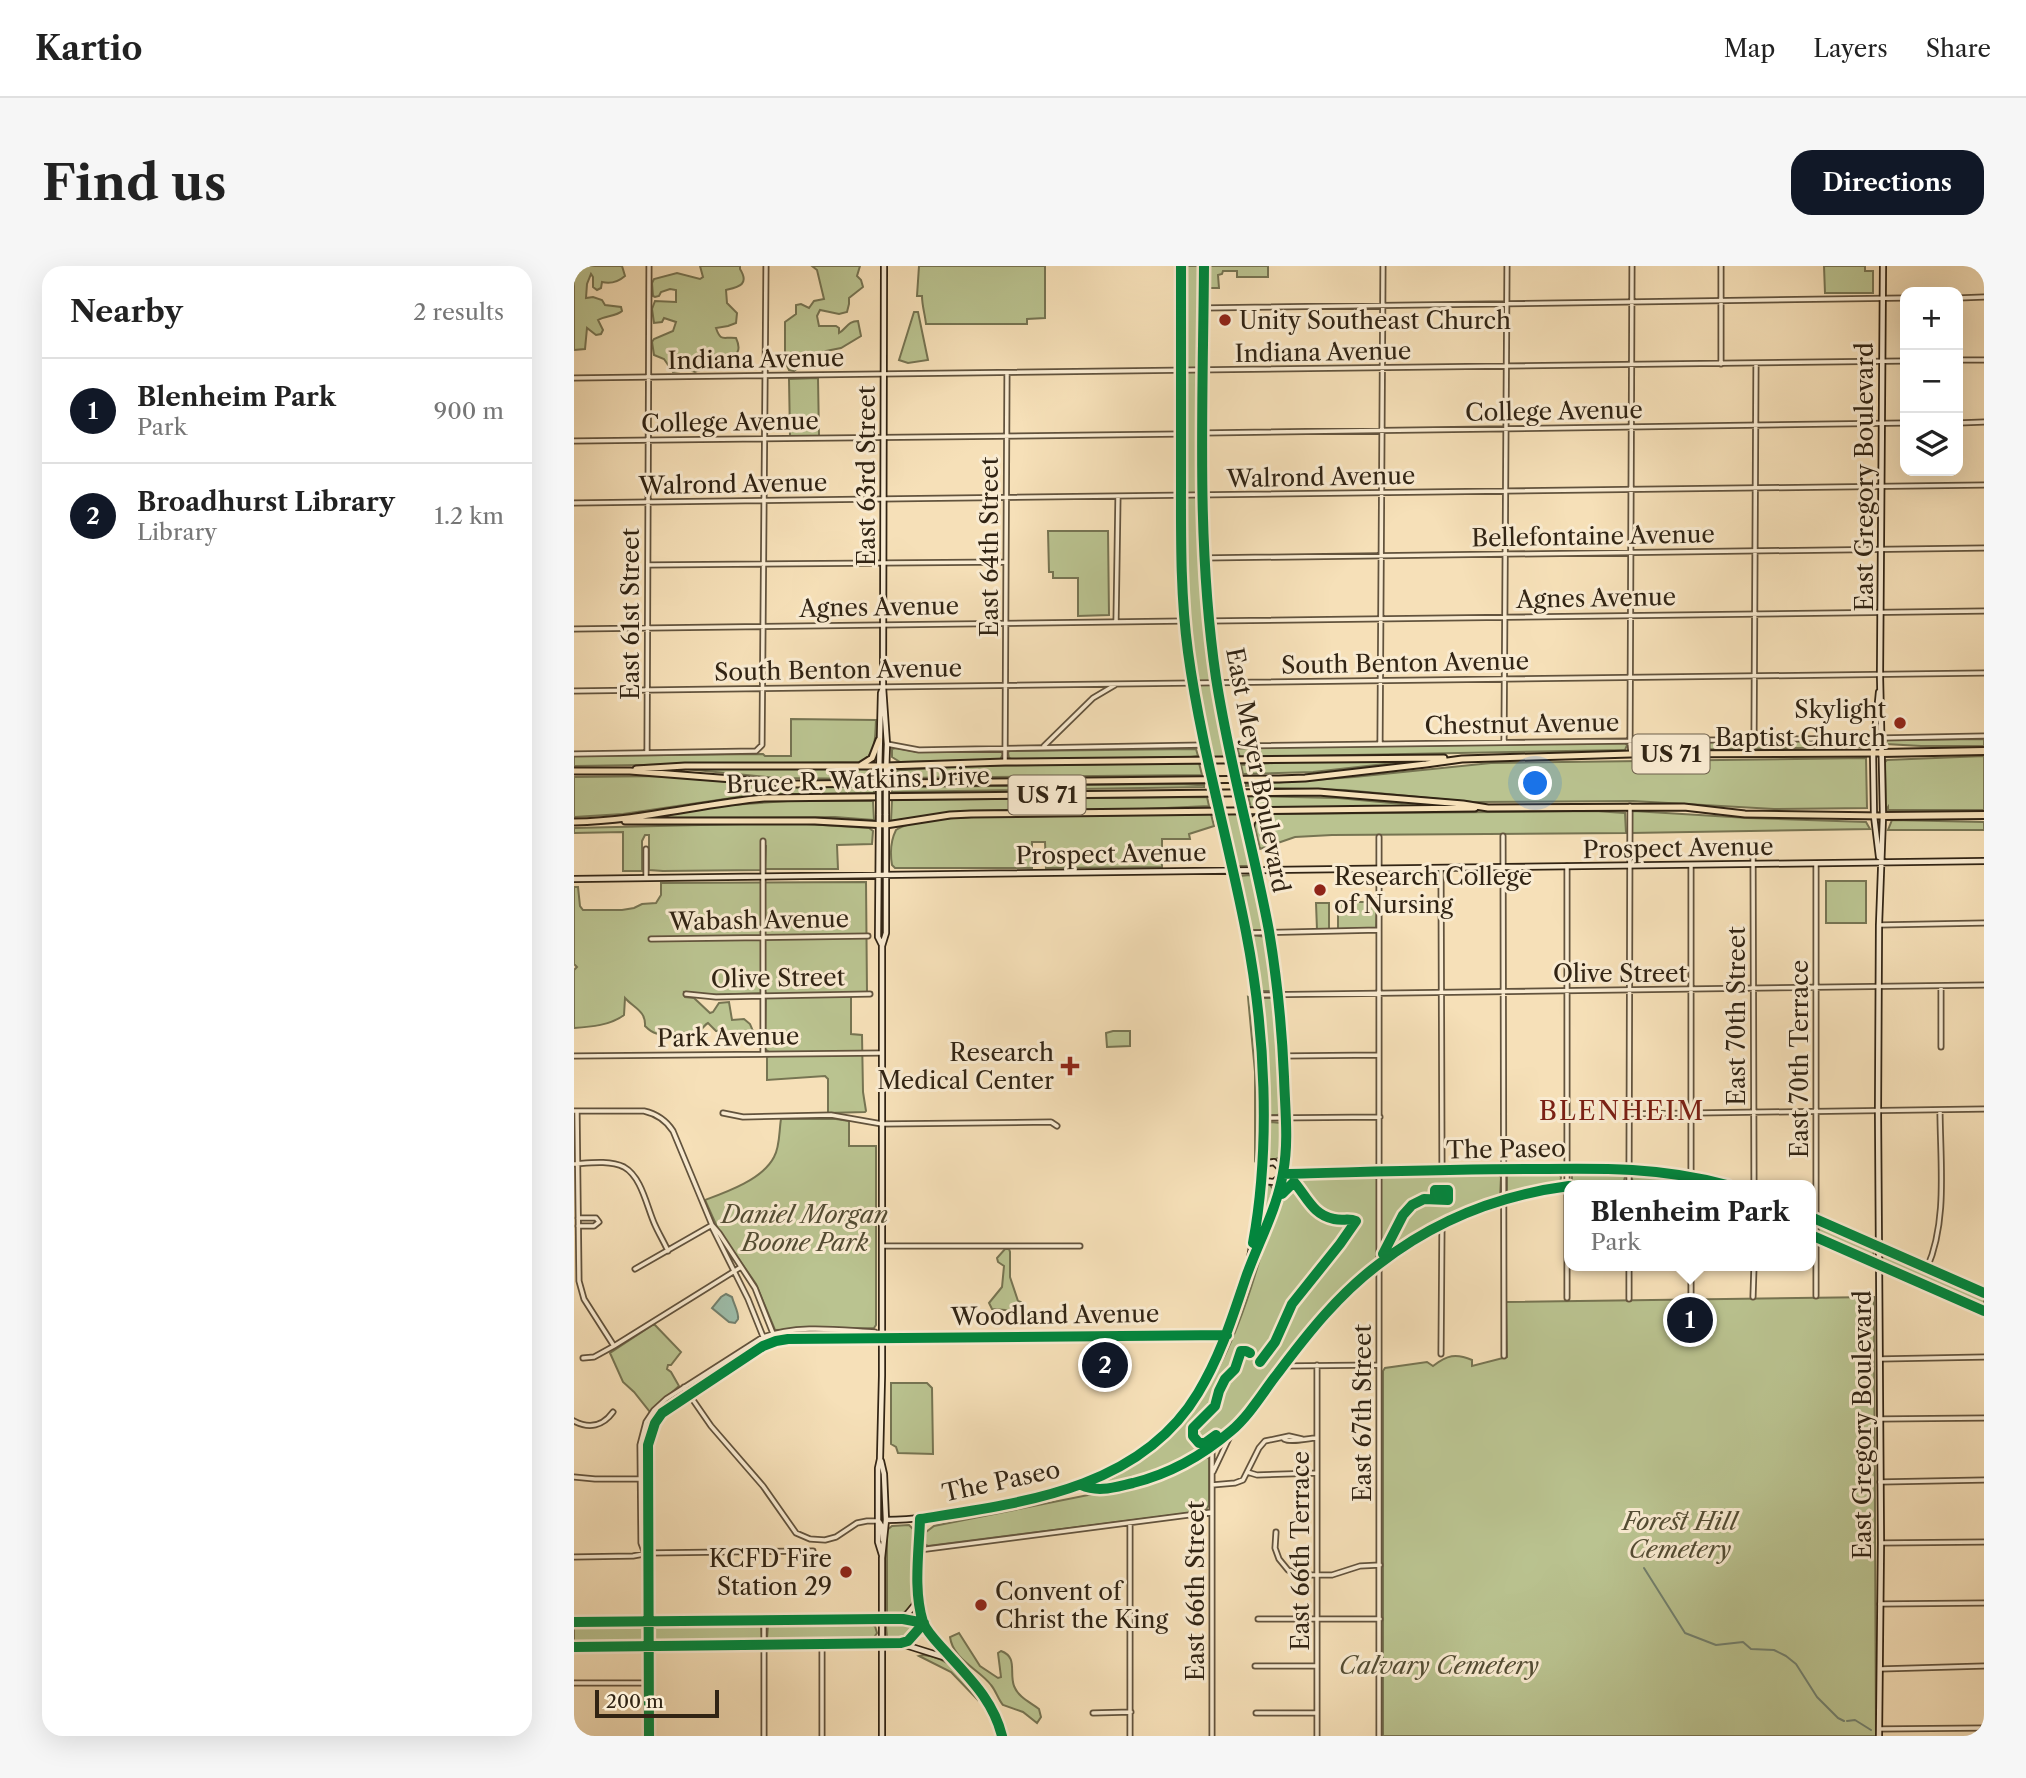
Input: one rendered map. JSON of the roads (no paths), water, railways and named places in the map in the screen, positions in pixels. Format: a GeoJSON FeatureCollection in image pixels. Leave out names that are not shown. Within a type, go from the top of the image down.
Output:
{"type":"FeatureCollection","features":[{"type":"Feature","properties":{"kind":"highway"},"geometry":{"type":"LineString","coordinates":[[861,765],[872,758],[879,740]]}},
{"type":"Feature","properties":{"kind":"highway","name":"Bruce R. Watkins Drive"},"geometry":{"type":"LineString","coordinates":[[574,771],[630,771],[796,784],[1305,778],[1426,765],[1462,758],[1984,751]]}},
{"type":"Feature","properties":{"kind":"highway"},"geometry":{"type":"LineString","coordinates":[[630,771],[685,766],[1462,758]]}},
{"type":"Feature","properties":{"kind":"highway","name":"Bruce R. Watkins Drive"},"geometry":{"type":"LineString","coordinates":[[574,822],[608,821],[712,803],[764,798],[1318,792],[1489,808],[1630,806],[1684,807],[1745,814],[1984,815]]}},
{"type":"Feature","properties":{"kind":"highway"},"geometry":{"type":"LineString","coordinates":[[608,821],[815,821],[886,825],[971,814],[1489,808]]}},
{"type":"Feature","properties":{"kind":"highway"},"geometry":{"type":"LineString","coordinates":[[1248,833],[1252,821],[1266,810]]}},
{"type":"Feature","properties":{"kind":"main road","name":"East 63rd Street"},"geometry":{"type":"LineString","coordinates":[[882,1555],[878,1542],[878,1468],[883,1247],[882,946],[886,933],[887,875],[887,744],[883,687],[884,266]]}},
{"type":"Feature","properties":{"kind":"main road","name":"East Meyer Boulevard"},"geometry":{"type":"LineString","coordinates":[[1181,266],[1180,551],[1185,621],[1192,684],[1246,933],[1256,995],[1263,1118],[1262,1164]]}},
{"type":"Feature","properties":{"kind":"main road","name":"East Meyer Boulevard"},"geometry":{"type":"LineString","coordinates":[[1081,1485],[1133,1458],[1179,1419],[1197,1395],[1227,1335],[1283,1174],[1286,1118],[1278,994],[1269,933],[1217,683],[1208,621],[1203,558],[1204,266]]}},
{"type":"Feature","properties":{"kind":"main road","name":"East Gregory Boulevard"},"geometry":{"type":"LineString","coordinates":[[1879,1736],[1881,1543],[1878,1111],[1882,816],[1882,266]]}},
{"type":"Feature","properties":{"kind":"main road","name":"East 63rd Street"},"geometry":{"type":"LineString","coordinates":[[882,946],[878,937],[878,775],[883,687]]}},
{"type":"Feature","properties":{"kind":"main road","name":"East Gregory Boulevard"},"geometry":{"type":"LineString","coordinates":[[1880,688],[1873,753],[1874,816],[1880,863]]}},
{"type":"Feature","properties":{"kind":"main road","name":"Prospect Avenue"},"geometry":{"type":"LineString","coordinates":[[574,879],[1984,861]]}},
{"type":"Feature","properties":{"kind":"main road"},"geometry":{"type":"LineString","coordinates":[[1277,1163],[1283,1174],[1274,1182],[1261,1181],[1262,1164],[1277,1163]]}},
{"type":"Feature","properties":{"kind":"main road","name":"The Paseo"},"geometry":{"type":"LineString","coordinates":[[1283,1174],[1629,1168],[1707,1180]]}},
{"type":"Feature","properties":{"kind":"main road","name":"East Meyer Boulevard"},"geometry":{"type":"LineString","coordinates":[[1248,1274],[1261,1181]]}},
{"type":"Feature","properties":{"kind":"main road","name":"The Paseo"},"geometry":{"type":"LineString","coordinates":[[886,1520],[920,1520],[1000,1506],[1081,1485],[1098,1490],[1143,1480],[1176,1467],[1233,1430],[1332,1305],[1380,1263],[1442,1224],[1504,1199],[1564,1187]]}},
{"type":"Feature","properties":{"kind":"main road"},"geometry":{"type":"LineString","coordinates":[[1816,1219],[1984,1293]]}},
{"type":"Feature","properties":{"kind":"main road"},"geometry":{"type":"LineString","coordinates":[[1816,1238],[1984,1311]]}},
{"type":"Feature","properties":{"kind":"main road","name":"East 63rd Street"},"geometry":{"type":"LineString","coordinates":[[880,1460],[884,1474],[886,1520],[882,1555],[882,1736]]}},
{"type":"Feature","properties":{"kind":"main road"},"geometry":{"type":"LineString","coordinates":[[878,1492],[882,1517],[886,1520]]}},
{"type":"Feature","properties":{"kind":"main road"},"geometry":{"type":"LineString","coordinates":[[920,1520],[919,1599],[924,1623],[935,1640],[985,1696],[1002,1736]]}},
{"type":"Feature","properties":{"kind":"main road"},"geometry":{"type":"LineString","coordinates":[[878,1521],[882,1527],[884,1547]]}},
{"type":"Feature","properties":{"kind":"main road"},"geometry":{"type":"LineString","coordinates":[[904,1619],[919,1599]]}},
{"type":"Feature","properties":{"kind":"main road"},"geometry":{"type":"LineString","coordinates":[[574,1622],[904,1619],[924,1623]]}},
{"type":"Feature","properties":{"kind":"main road"},"geometry":{"type":"LineString","coordinates":[[574,1647],[901,1643],[908,1641],[924,1623]]}},
{"type":"Feature","properties":{"kind":"main road"},"geometry":{"type":"LineString","coordinates":[[901,1643],[953,1660]]}},
{"type":"Feature","properties":{"kind":"street","name":"East 61st Street"},"geometry":{"type":"LineString","coordinates":[[647,753],[649,266]]}},
{"type":"Feature","properties":{"kind":"street"},"geometry":{"type":"LineString","coordinates":[[574,754],[756,751],[764,742],[766,266]]}},
{"type":"Feature","properties":{"kind":"street"},"geometry":{"type":"LineString","coordinates":[[1380,743],[1383,266]]}},
{"type":"Feature","properties":{"kind":"street"},"geometry":{"type":"LineString","coordinates":[[1504,742],[1507,266]]}},
{"type":"Feature","properties":{"kind":"street"},"geometry":{"type":"LineString","coordinates":[[1631,754],[1632,266]]}},
{"type":"Feature","properties":{"kind":"street"},"geometry":{"type":"LineString","coordinates":[[1721,266],[1721,364]]}},
{"type":"Feature","properties":{"kind":"street"},"geometry":{"type":"LineString","coordinates":[[1963,298],[1984,297]]}},
{"type":"Feature","properties":{"kind":"street"},"geometry":{"type":"LineString","coordinates":[[1204,308],[1900,298]]}},
{"type":"Feature","properties":{"kind":"street"},"geometry":{"type":"LineString","coordinates":[[1963,360],[1984,360]]}},
{"type":"Feature","properties":{"kind":"street","name":"Indiana Avenue"},"geometry":{"type":"LineString","coordinates":[[574,378],[1900,361]]}},
{"type":"Feature","properties":{"kind":"street"},"geometry":{"type":"LineString","coordinates":[[1754,739],[1756,363]]}},
{"type":"Feature","properties":{"kind":"street","name":"East 64th Street"},"geometry":{"type":"LineString","coordinates":[[1005,762],[1007,373]]}},
{"type":"Feature","properties":{"kind":"street"},"geometry":{"type":"LineString","coordinates":[[1963,423],[1984,422]]}},
{"type":"Feature","properties":{"kind":"street","name":"College Avenue"},"geometry":{"type":"LineString","coordinates":[[1204,433],[1900,424]]}},
{"type":"Feature","properties":{"kind":"street","name":"College Avenue"},"geometry":{"type":"LineString","coordinates":[[574,441],[1181,433]]}},
{"type":"Feature","properties":{"kind":"street","name":"Walrond Avenue"},"geometry":{"type":"LineString","coordinates":[[574,503],[1984,485]]}},
{"type":"Feature","properties":{"kind":"street"},"geometry":{"type":"LineString","coordinates":[[1116,622],[1118,497]]}},
{"type":"Feature","properties":{"kind":"street","name":"Bellefontaine Avenue"},"geometry":{"type":"LineString","coordinates":[[1203,558],[1984,548]]}},
{"type":"Feature","properties":{"kind":"street"},"geometry":{"type":"LineString","coordinates":[[648,565],[1006,562]]}},
{"type":"Feature","properties":{"kind":"street","name":"Agnes Avenue"},"geometry":{"type":"LineString","coordinates":[[1208,621],[1984,611]]}},
{"type":"Feature","properties":{"kind":"street","name":"Agnes Avenue"},"geometry":{"type":"LineString","coordinates":[[574,629],[1185,621]]}},
{"type":"Feature","properties":{"kind":"street","name":"South Benton Avenue"},"geometry":{"type":"LineString","coordinates":[[574,691],[1984,673]]}},
{"type":"Feature","properties":{"kind":"street"},"geometry":{"type":"LineString","coordinates":[[1042,747],[1093,698],[1115,684]]}},
{"type":"Feature","properties":{"kind":"street","name":"Chestnut Avenue"},"geometry":{"type":"LineString","coordinates":[[1229,746],[1984,736]]}},
{"type":"Feature","properties":{"kind":"street"},"geometry":{"type":"LineString","coordinates":[[887,744],[919,750],[1204,745]]}},
{"type":"Feature","properties":{"kind":"street"},"geometry":{"type":"LineString","coordinates":[[1629,1180],[1630,806]]}},
{"type":"Feature","properties":{"kind":"street"},"geometry":{"type":"LineString","coordinates":[[1503,836],[1504,1356]]}},
{"type":"Feature","properties":{"kind":"street","name":"East 67th Street"},"geometry":{"type":"LineString","coordinates":[[1379,837],[1379,1736]]}},
{"type":"Feature","properties":{"kind":"street"},"geometry":{"type":"LineString","coordinates":[[763,841],[763,1053]]}},
{"type":"Feature","properties":{"kind":"street","name":"East 70th Street"},"geometry":{"type":"LineString","coordinates":[[1753,847],[1754,1180]]}},
{"type":"Feature","properties":{"kind":"street"},"geometry":{"type":"LineString","coordinates":[[646,849],[646,878]]}},
{"type":"Feature","properties":{"kind":"street","name":"East 70th Terrace"},"geometry":{"type":"LineString","coordinates":[[1814,1180],[1816,864]]}},
{"type":"Feature","properties":{"kind":"street"},"geometry":{"type":"LineString","coordinates":[[1691,865],[1691,1180]]}},
{"type":"Feature","properties":{"kind":"street"},"geometry":{"type":"LineString","coordinates":[[1567,866],[1568,1180]]}},
{"type":"Feature","properties":{"kind":"street"},"geometry":{"type":"LineString","coordinates":[[1441,868],[1442,1170]]}},
{"type":"Feature","properties":{"kind":"street"},"geometry":{"type":"LineString","coordinates":[[1879,925],[1984,923]]}},
{"type":"Feature","properties":{"kind":"street"},"geometry":{"type":"LineString","coordinates":[[1246,933],[1379,930]]}},
{"type":"Feature","properties":{"kind":"street","name":"Wabash Avenue"},"geometry":{"type":"LineString","coordinates":[[651,939],[868,936]]}},
{"type":"Feature","properties":{"kind":"street","name":"Olive Street"},"geometry":{"type":"LineString","coordinates":[[1256,995],[1984,985]]}},
{"type":"Feature","properties":{"kind":"street"},"geometry":{"type":"LineString","coordinates":[[1941,986],[1941,1046]]}},
{"type":"Feature","properties":{"kind":"street","name":"Olive Street"},"geometry":{"type":"LineString","coordinates":[[687,994],[716,997],[870,994]]}},
{"type":"Feature","properties":{"kind":"street","name":"Park Avenue"},"geometry":{"type":"LineString","coordinates":[[574,1056],[882,1053]]}},
{"type":"Feature","properties":{"kind":"street"},"geometry":{"type":"LineString","coordinates":[[1283,1056],[1379,1055]]}},
{"type":"Feature","properties":{"kind":"street"},"geometry":{"type":"LineString","coordinates":[[1629,1114],[1984,1109]]}},
{"type":"Feature","properties":{"kind":"street"},"geometry":{"type":"LineString","coordinates":[[1927,1268],[1939,1229],[1940,1110]]}},
{"type":"Feature","properties":{"kind":"street"},"geometry":{"type":"LineString","coordinates":[[614,1346],[580,1290],[575,1111],[644,1111],[664,1120],[671,1128],[766,1345]]}},
{"type":"Feature","properties":{"kind":"street"},"geometry":{"type":"LineString","coordinates":[[723,1113],[743,1117],[831,1115],[883,1124],[1051,1122],[1058,1126]]}},
{"type":"Feature","properties":{"kind":"street"},"geometry":{"type":"LineString","coordinates":[[1263,1118],[1380,1117]]}},
{"type":"Feature","properties":{"kind":"street"},"geometry":{"type":"LineString","coordinates":[[576,1164],[614,1164],[629,1171],[637,1181],[668,1251]]}},
{"type":"Feature","properties":{"kind":"street"},"geometry":{"type":"LineString","coordinates":[[578,1218],[596,1218],[599,1222],[596,1226],[578,1226]]}},
{"type":"Feature","properties":{"kind":"street"},"geometry":{"type":"LineString","coordinates":[[1441,1354],[1442,1224]]}},
{"type":"Feature","properties":{"kind":"street"},"geometry":{"type":"LineString","coordinates":[[635,1269],[712,1225]]}},
{"type":"Feature","properties":{"kind":"street"},"geometry":{"type":"LineString","coordinates":[[712,1225],[755,1288],[776,1341]]}},
{"type":"Feature","properties":{"kind":"street"},"geometry":{"type":"LineString","coordinates":[[883,1247],[1080,1246]]}},
{"type":"Feature","properties":{"kind":"street"},"geometry":{"type":"LineString","coordinates":[[583,1358],[597,1356],[741,1267]]}},
{"type":"Feature","properties":{"kind":"street"},"geometry":{"type":"LineString","coordinates":[[1567,1271],[1567,1298]]}},
{"type":"Feature","properties":{"kind":"street"},"geometry":{"type":"LineString","coordinates":[[1629,1271],[1629,1299]]}},
{"type":"Feature","properties":{"kind":"street"},"geometry":{"type":"LineString","coordinates":[[1691,1271],[1691,1296]]}},
{"type":"Feature","properties":{"kind":"street"},"geometry":{"type":"LineString","coordinates":[[1753,1297],[1754,1271]]}},
{"type":"Feature","properties":{"kind":"street","name":"East 70th Terrace"},"geometry":{"type":"LineString","coordinates":[[1815,1271],[1816,1296]]}},
{"type":"Feature","properties":{"kind":"street"},"geometry":{"type":"LineString","coordinates":[[649,1736],[649,1564],[641,1544],[640,1479],[640,1446],[646,1422],[660,1404],[684,1387],[773,1333],[853,1330],[875,1332],[882,1338]]}},
{"type":"Feature","properties":{"kind":"street","name":"Woodland Avenue"},"geometry":{"type":"LineString","coordinates":[[882,1338],[1227,1335]]}},
{"type":"Feature","properties":{"kind":"street"},"geometry":{"type":"LineString","coordinates":[[646,1553],[648,1445],[655,1423],[670,1406],[776,1341],[882,1338]]}},
{"type":"Feature","properties":{"kind":"street"},"geometry":{"type":"LineString","coordinates":[[1880,1359],[1984,1357]]}},
{"type":"Feature","properties":{"kind":"street","name":"East 66th Terrace"},"geometry":{"type":"LineString","coordinates":[[1317,1365],[1317,1736]]}},
{"type":"Feature","properties":{"kind":"street"},"geometry":{"type":"LineString","coordinates":[[1284,1366],[1379,1365]]}},
{"type":"Feature","properties":{"kind":"street"},"geometry":{"type":"LineString","coordinates":[[684,1387],[711,1426],[760,1481],[796,1534],[813,1540],[825,1540],[836,1537],[857,1523],[878,1521]]}},
{"type":"Feature","properties":{"kind":"street"},"geometry":{"type":"LineString","coordinates":[[574,1421],[589,1426],[596,1425],[603,1423],[613,1412]]}},
{"type":"Feature","properties":{"kind":"street"},"geometry":{"type":"LineString","coordinates":[[1880,1419],[1984,1418]]}},
{"type":"Feature","properties":{"kind":"street"},"geometry":{"type":"LineString","coordinates":[[1212,1474],[1233,1430]]}},
{"type":"Feature","properties":{"kind":"street"},"geometry":{"type":"LineString","coordinates":[[1212,1485],[1236,1483],[1242,1479],[1260,1445],[1265,1441],[1293,1436],[1317,1438]]}},
{"type":"Feature","properties":{"kind":"street","name":"East 66th Street"},"geometry":{"type":"LineString","coordinates":[[1212,1446],[1212,1736]]}},
{"type":"Feature","properties":{"kind":"street"},"geometry":{"type":"LineString","coordinates":[[1247,1472],[1258,1475],[1317,1473]]}},
{"type":"Feature","properties":{"kind":"street"},"geometry":{"type":"LineString","coordinates":[[574,1477],[648,1479]]}},
{"type":"Feature","properties":{"kind":"street"},"geometry":{"type":"LineString","coordinates":[[1880,1482],[1984,1480]]}},
{"type":"Feature","properties":{"kind":"street"},"geometry":{"type":"LineString","coordinates":[[919,1550],[1212,1513]]}},
{"type":"Feature","properties":{"kind":"street"},"geometry":{"type":"LineString","coordinates":[[1130,1523],[1130,1736]]}},
{"type":"Feature","properties":{"kind":"street"},"geometry":{"type":"LineString","coordinates":[[1276,1532],[1275,1548],[1283,1565],[1299,1575],[1332,1575],[1360,1566],[1380,1565]]}},
{"type":"Feature","properties":{"kind":"street"},"geometry":{"type":"LineString","coordinates":[[1881,1543],[1984,1542]]}},
{"type":"Feature","properties":{"kind":"street"},"geometry":{"type":"LineString","coordinates":[[574,1557],[633,1556],[646,1553],[813,1551]]}},
{"type":"Feature","properties":{"kind":"street"},"geometry":{"type":"LineString","coordinates":[[1880,1604],[1984,1602]]}},
{"type":"Feature","properties":{"kind":"street"},"geometry":{"type":"LineString","coordinates":[[764,1619],[764,1736]]}},
{"type":"Feature","properties":{"kind":"street"},"geometry":{"type":"LineString","coordinates":[[1258,1619],[1380,1619]]}},
{"type":"Feature","properties":{"kind":"street"},"geometry":{"type":"LineString","coordinates":[[822,1645],[822,1736]]}},
{"type":"Feature","properties":{"kind":"street"},"geometry":{"type":"LineString","coordinates":[[1255,1666],[1317,1666]]}},
{"type":"Feature","properties":{"kind":"street"},"geometry":{"type":"LineString","coordinates":[[1880,1669],[1984,1666]]}},
{"type":"Feature","properties":{"kind":"street"},"geometry":{"type":"LineString","coordinates":[[574,1683],[649,1683]]}},
{"type":"Feature","properties":{"kind":"street"},"geometry":{"type":"LineString","coordinates":[[1093,1713],[1130,1712]]}},
{"type":"Feature","properties":{"kind":"street"},"geometry":{"type":"LineString","coordinates":[[1256,1713],[1317,1713]]}},
{"type":"Feature","properties":{"kind":"street"},"geometry":{"type":"LineString","coordinates":[[1880,1729],[1984,1728]]}},
{"type":"Feature","properties":{"kind":"waterway"},"geometry":{"type":"LineString","coordinates":[[1644,1568],[1685,1633],[1716,1645],[1743,1642],[1751,1649],[1774,1650],[1786,1656],[1796,1664],[1817,1697],[1844,1721]]}},
{"type":"Feature","properties":{"kind":"waterway"},"geometry":{"type":"LineString","coordinates":[[1847,1721],[1855,1720],[1871,1730]]}},
{"type":"Feature","properties":{"kind":"place","name":"Unity Southeast Church"},"geometry":{"type":"Point","coordinates":[1225,320]}},
{"type":"Feature","properties":{"kind":"place","name":"Skylight Baptist Church"},"geometry":{"type":"Point","coordinates":[1900,723]}},
{"type":"Feature","properties":{"kind":"place","name":"Research College of Nursing"},"geometry":{"type":"Point","coordinates":[1320,890]}},
{"type":"Feature","properties":{"kind":"place","name":"Research Medical Center"},"geometry":{"type":"Point","coordinates":[1070,1066]}},
{"type":"Feature","properties":{"kind":"place","name":"Blenheim Park"},"geometry":{"type":"Point","coordinates":[1690,1320]}},
{"type":"Feature","properties":{"kind":"place","name":"Broadhurst Library"},"geometry":{"type":"Point","coordinates":[1105,1365]}},
{"type":"Feature","properties":{"kind":"place","name":"KCFD Fire Station 29"},"geometry":{"type":"Point","coordinates":[846,1572]}},
{"type":"Feature","properties":{"kind":"place","name":"Convent of Christ the King"},"geometry":{"type":"Point","coordinates":[981,1605]}},
{"type":"Feature","properties":{"kind":"district","name":"BLENHEIM"},"geometry":{"type":"Point","coordinates":[1622,1111]}},
{"type":"Feature","properties":{"kind":"park label","name":"Daniel Morgan Boone Park"},"geometry":{"type":"Point","coordinates":[805,1228]}},
{"type":"Feature","properties":{"kind":"park label","name":"Forest Hill Cemetery"},"geometry":{"type":"Point","coordinates":[1680,1535]}},
{"type":"Feature","properties":{"kind":"park label","name":"Calvary Cemetery"},"geometry":{"type":"Point","coordinates":[1439,1665]}}]}
